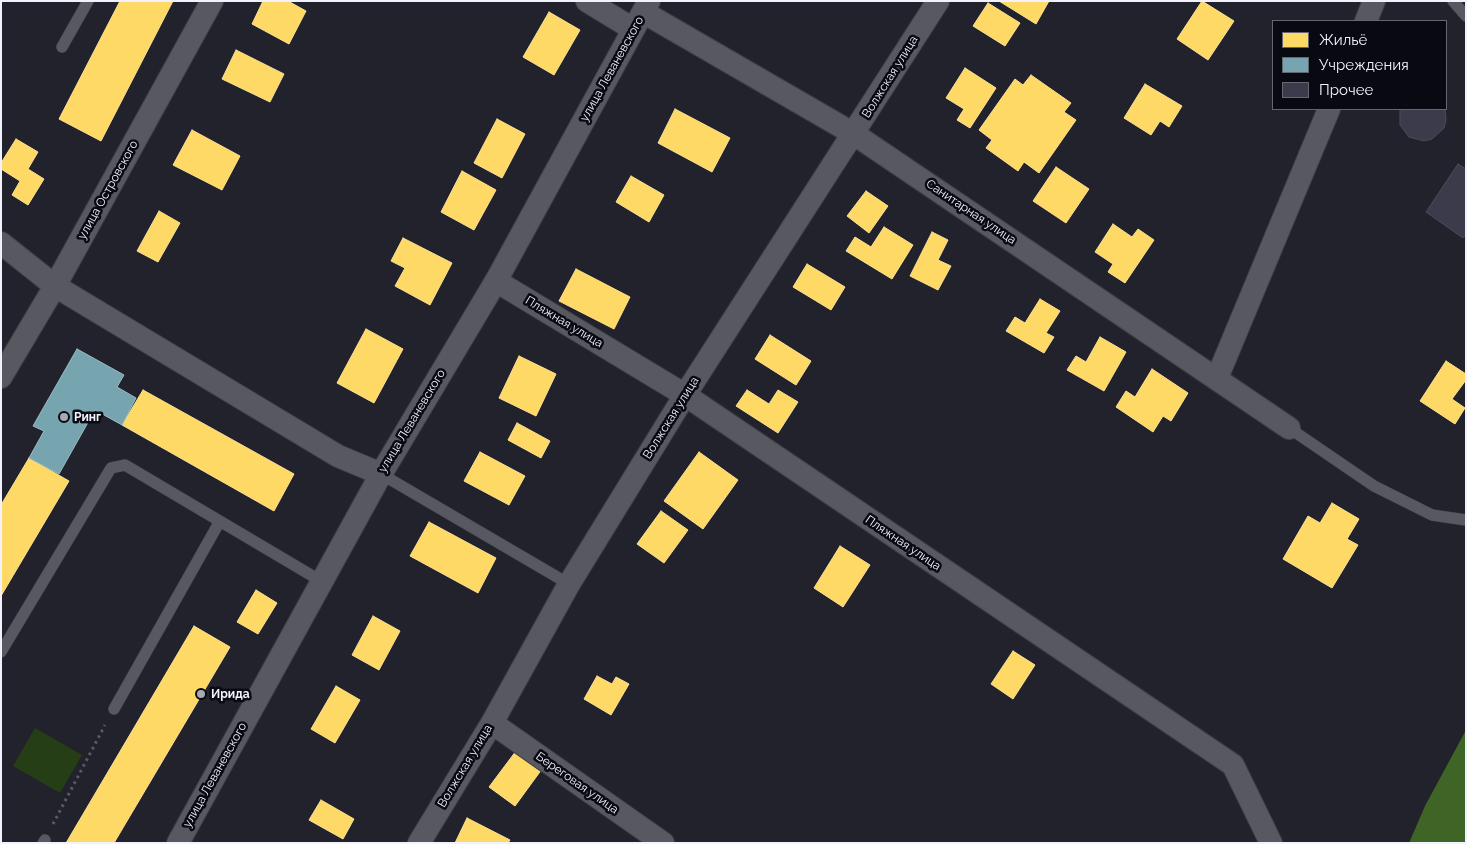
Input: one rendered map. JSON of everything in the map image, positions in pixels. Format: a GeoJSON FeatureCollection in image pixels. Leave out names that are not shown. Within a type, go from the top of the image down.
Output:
{"type":"FeatureCollection","features":[{"type":"Feature","properties":{"kind":"street","name":"улица Островского"},"geometry":{"type":"LineString","coordinates":[[1,377],[55,286],[212,1]]}},
{"type":"Feature","properties":{"kind":"street","name":"Санитарная улица"},"geometry":{"type":"LineString","coordinates":[[587,1],[642,14],[854,134],[1289,428]]}},
{"type":"Feature","properties":{"kind":"street","name":"Волжская улица"},"geometry":{"type":"LineString","coordinates":[[418,843],[492,723],[569,584],[685,395],[938,1]]}},
{"type":"Feature","properties":{"kind":"street"},"geometry":{"type":"LineString","coordinates":[[1366,20],[1374,1]]}},
{"type":"Feature","properties":{"kind":"street","name":"улица Леваневского"},"geometry":{"type":"LineString","coordinates":[[178,843],[381,474],[496,282],[642,14]]}},
{"type":"Feature","properties":{"kind":"street"},"geometry":{"type":"LineString","coordinates":[[1217,378],[1329,110]]}},
{"type":"Feature","properties":{"kind":"street"},"geometry":{"type":"LineString","coordinates":[[1,243],[55,286],[338,456],[381,474]]}},
{"type":"Feature","properties":{"kind":"street","name":"Пляжная улица"},"geometry":{"type":"LineString","coordinates":[[496,282],[685,395],[1233,766],[1271,843]]}},
{"type":"Feature","properties":{"kind":"street","name":"Береговая улица"},"geometry":{"type":"LineString","coordinates":[[492,723],[662,843]]}},
{"type":"Feature","properties":{"kind":"lane"},"geometry":{"type":"LineString","coordinates":[[62,47],[88,1]]}},
{"type":"Feature","properties":{"kind":"lane"},"geometry":{"type":"LineString","coordinates":[[1453,1],[1466,16]]}},
{"type":"Feature","properties":{"kind":"lane"},"geometry":{"type":"LineString","coordinates":[[1289,428],[1374,486],[1432,516],[1466,520]]}},
{"type":"Feature","properties":{"kind":"lane"},"geometry":{"type":"LineString","coordinates":[[1,652],[110,468],[125,465],[321,581]]}},
{"type":"Feature","properties":{"kind":"lane"},"geometry":{"type":"LineString","coordinates":[[381,474],[569,584]]}},
{"type":"Feature","properties":{"kind":"lane"},"geometry":{"type":"LineString","coordinates":[[114,709],[220,521]]}},
{"type":"Feature","properties":{"kind":"path"},"geometry":{"type":"LineString","coordinates":[[44,841],[114,709]]}},
{"type":"Feature","properties":{"kind":"shaded area"},"geometry":{"type":"Polygon","coordinates":[[[35,728],[82,755],[60,793],[13,766],[35,728]]]}},
{"type":"Feature","properties":{"kind":"shaded area"},"geometry":{"type":"Polygon","coordinates":[[[1466,730],[1466,843],[1409,843],[1425,806],[1466,730]]]}},
{"type":"Feature","properties":{"kind":"building: Жильё"},"geometry":{"type":"Polygon","coordinates":[[[120,1],[173,1],[101,141],[59,119],[120,1]]]}},
{"type":"Feature","properties":{"kind":"building: Жильё"},"geometry":{"type":"Polygon","coordinates":[[[263,1],[288,1],[306,11],[289,44],[252,24],[263,1]]]}},
{"type":"Feature","properties":{"kind":"building: Жильё"},"geometry":{"type":"Polygon","coordinates":[[[999,1],[1049,1],[1036,24],[999,1]]]}},
{"type":"Feature","properties":{"kind":"building: Жильё"},"geometry":{"type":"Polygon","coordinates":[[[1202,1],[1234,21],[1208,60],[1177,39],[1202,1]]]}},
{"type":"Feature","properties":{"kind":"building: Жильё"},"geometry":{"type":"Polygon","coordinates":[[[988,3],[1020,23],[1005,46],[973,26],[988,3]]]}},
{"type":"Feature","properties":{"kind":"building: Жильё"},"geometry":{"type":"Polygon","coordinates":[[[549,12],[580,30],[554,75],[523,57],[549,12]]]}},
{"type":"Feature","properties":{"kind":"building: Жильё"},"geometry":{"type":"Polygon","coordinates":[[[236,50],[284,74],[270,102],[222,79],[236,50]]]}},
{"type":"Feature","properties":{"kind":"building: Жильё"},"geometry":{"type":"Polygon","coordinates":[[[965,68],[996,88],[970,128],[957,120],[964,109],[946,98],[965,68]]]}},
{"type":"Feature","properties":{"kind":"building: Жильё"},"geometry":{"type":"Polygon","coordinates":[[[1031,75],[1071,103],[1064,112],[1076,120],[1039,173],[1024,162],[1018,171],[986,148],[992,140],[979,130],[1015,79],[1023,85],[1031,75]]]}},
{"type":"Feature","properties":{"kind":"building: Жильё"},"geometry":{"type":"Polygon","coordinates":[[[1145,84],[1182,106],[1169,127],[1160,121],[1151,135],[1124,118],[1145,84]]]}},
{"type":"Feature","properties":{"kind":"building: Жильё"},"geometry":{"type":"Polygon","coordinates":[[[675,109],[730,138],[712,172],[658,143],[675,109]]]}},
{"type":"Feature","properties":{"kind":"building: Жильё"},"geometry":{"type":"Polygon","coordinates":[[[497,119],[525,134],[502,178],[474,163],[497,119]]]}},
{"type":"Feature","properties":{"kind":"building: Жильё"},"geometry":{"type":"Polygon","coordinates":[[[192,130],[240,156],[222,190],[173,165],[192,130]]]}},
{"type":"Feature","properties":{"kind":"building: Жильё"},"geometry":{"type":"Polygon","coordinates":[[[16,139],[38,152],[28,169],[44,179],[28,205],[12,195],[20,181],[1,169],[1,163],[16,139]]]}},
{"type":"Feature","properties":{"kind":"building: Жильё"},"geometry":{"type":"Polygon","coordinates":[[[1056,167],[1089,189],[1066,223],[1033,201],[1056,167]]]}},
{"type":"Feature","properties":{"kind":"building: Жильё"},"geometry":{"type":"Polygon","coordinates":[[[462,171],[496,190],[474,230],[441,212],[462,171]]]}},
{"type":"Feature","properties":{"kind":"building: Жильё"},"geometry":{"type":"Polygon","coordinates":[[[631,176],[664,195],[649,222],[616,202],[631,176]]]}},
{"type":"Feature","properties":{"kind":"building: Жильё"},"geometry":{"type":"Polygon","coordinates":[[[866,191],[888,206],[869,233],[847,216],[866,191]]]}},
{"type":"Feature","properties":{"kind":"building: Жильё"},"geometry":{"type":"Polygon","coordinates":[[[159,211],[180,223],[158,262],[137,251],[159,211]]]}},
{"type":"Feature","properties":{"kind":"building: Жильё"},"geometry":{"type":"Polygon","coordinates":[[[1113,224],[1132,237],[1138,229],[1154,240],[1125,283],[1108,272],[1113,264],[1095,252],[1113,224]]]}},
{"type":"Feature","properties":{"kind":"building: Жильё"},"geometry":{"type":"Polygon","coordinates":[[[884,227],[913,245],[892,279],[846,251],[855,237],[871,247],[884,227]]]}},
{"type":"Feature","properties":{"kind":"building: Жильё"},"geometry":{"type":"Polygon","coordinates":[[[932,232],[948,240],[938,260],[951,266],[938,290],[910,276],[932,232]]]}},
{"type":"Feature","properties":{"kind":"building: Жильё"},"geometry":{"type":"Polygon","coordinates":[[[403,238],[452,263],[430,305],[395,286],[405,268],[391,261],[403,238]]]}},
{"type":"Feature","properties":{"kind":"building: Жильё"},"geometry":{"type":"Polygon","coordinates":[[[807,264],[845,287],[831,310],[793,287],[807,264]]]}},
{"type":"Feature","properties":{"kind":"building: Жильё"},"geometry":{"type":"Polygon","coordinates":[[[576,269],[630,297],[614,329],[559,301],[576,269]]]}},
{"type":"Feature","properties":{"kind":"building: Жильё"},"geometry":{"type":"Polygon","coordinates":[[[1040,299],[1060,311],[1046,333],[1054,337],[1044,353],[1006,331],[1015,317],[1025,323],[1040,299]]]}},
{"type":"Feature","properties":{"kind":"building: Жильё"},"geometry":{"type":"Polygon","coordinates":[[[366,329],[403,349],[374,403],[337,383],[366,329]]]}},
{"type":"Feature","properties":{"kind":"building: Жильё"},"geometry":{"type":"Polygon","coordinates":[[[770,335],[811,361],[796,385],[755,359],[770,335]]]}},
{"type":"Feature","properties":{"kind":"building: Жильё"},"geometry":{"type":"Polygon","coordinates":[[[1100,337],[1126,352],[1104,391],[1067,370],[1076,356],[1086,362],[1100,337]]]}},
{"type":"Feature","properties":{"kind":"building: Жильё"},"geometry":{"type":"Polygon","coordinates":[[[519,356],[556,374],[536,416],[499,398],[519,356]]]}},
{"type":"Feature","properties":{"kind":"building: Жильё"},"geometry":{"type":"Polygon","coordinates":[[[1446,361],[1466,374],[1466,380],[1452,399],[1465,408],[1455,424],[1420,401],[1446,361]]]}},
{"type":"Feature","properties":{"kind":"building: Жильё"},"geometry":{"type":"Polygon","coordinates":[[[1152,369],[1188,393],[1171,421],[1163,416],[1153,432],[1116,407],[1126,391],[1135,397],[1152,369]]]}},
{"type":"Feature","properties":{"kind":"building: Жильё"},"geometry":{"type":"Polygon","coordinates":[[[143,390],[294,474],[274,511],[122,425],[143,390]]]}},
{"type":"Feature","properties":{"kind":"building: Жильё"},"geometry":{"type":"Polygon","coordinates":[[[747,390],[769,404],[778,390],[798,402],[778,433],[736,406],[747,390]]]}},
{"type":"Feature","properties":{"kind":"building: Жильё"},"geometry":{"type":"Polygon","coordinates":[[[517,423],[550,441],[541,458],[508,440],[517,423]]]}},
{"type":"Feature","properties":{"kind":"building: Жильё"},"geometry":{"type":"Polygon","coordinates":[[[480,452],[525,476],[509,505],[464,481],[480,452]]]}},
{"type":"Feature","properties":{"kind":"building: Жильё"},"geometry":{"type":"Polygon","coordinates":[[[699,452],[738,480],[703,529],[664,501],[699,452]]]}},
{"type":"Feature","properties":{"kind":"building: Жильё"},"geometry":{"type":"Polygon","coordinates":[[[29,458],[69,481],[1,596],[1,505],[29,458]]]}},
{"type":"Feature","properties":{"kind":"building: Жильё"},"geometry":{"type":"Polygon","coordinates":[[[1332,503],[1359,519],[1347,539],[1358,545],[1332,588],[1283,559],[1308,516],[1320,523],[1332,503]]]}},
{"type":"Feature","properties":{"kind":"building: Жильё"},"geometry":{"type":"Polygon","coordinates":[[[661,511],[688,530],[664,563],[637,544],[661,511]]]}},
{"type":"Feature","properties":{"kind":"building: Жильё"},"geometry":{"type":"Polygon","coordinates":[[[429,522],[496,558],[478,593],[410,556],[429,522]]]}},
{"type":"Feature","properties":{"kind":"building: Жильё"},"geometry":{"type":"Polygon","coordinates":[[[840,546],[870,565],[843,607],[814,588],[840,546]]]}},
{"type":"Feature","properties":{"kind":"building: Жильё"},"geometry":{"type":"Polygon","coordinates":[[[256,590],[277,603],[258,634],[237,622],[256,590]]]}},
{"type":"Feature","properties":{"kind":"building: Жильё"},"geometry":{"type":"Polygon","coordinates":[[[373,616],[400,631],[379,670],[352,655],[373,616]]]}},
{"type":"Feature","properties":{"kind":"building: Жильё"},"geometry":{"type":"Polygon","coordinates":[[[194,626],[230,647],[114,843],[66,843],[194,626]]]}},
{"type":"Feature","properties":{"kind":"building: Жильё"},"geometry":{"type":"Polygon","coordinates":[[[1013,651],[1035,665],[1013,699],[991,684],[1013,651]]]}},
{"type":"Feature","properties":{"kind":"building: Жильё"},"geometry":{"type":"Polygon","coordinates":[[[597,676],[612,684],[616,677],[629,684],[611,715],[584,699],[597,676]]]}},
{"type":"Feature","properties":{"kind":"building: Жильё"},"geometry":{"type":"Polygon","coordinates":[[[336,686],[360,700],[335,743],[311,729],[336,686]]]}},
{"type":"Feature","properties":{"kind":"building: Жильё"},"geometry":{"type":"Polygon","coordinates":[[[516,751],[542,769],[515,806],[489,787],[516,751]]]}},
{"type":"Feature","properties":{"kind":"building: Жильё"},"geometry":{"type":"Polygon","coordinates":[[[321,800],[354,819],[343,839],[309,820],[321,800]]]}},
{"type":"Feature","properties":{"kind":"building: Жильё"},"geometry":{"type":"Polygon","coordinates":[[[467,818],[510,840],[508,843],[455,843],[467,818]]]}},
{"type":"Feature","properties":{"kind":"building: Учреждения","name":"Ринг"},"geometry":{"type":"Polygon","coordinates":[[[77,349],[124,375],[117,387],[136,398],[122,425],[95,410],[59,474],[29,458],[44,431],[33,426],[77,349]]]}},
{"type":"Feature","properties":{"kind":"building: Прочее"},"geometry":{"type":"Polygon","coordinates":[[[1400,110],[1445,110],[1446,120],[1444,128],[1432,139],[1424,141],[1409,137],[1400,125],[1400,110]]]}},
{"type":"Feature","properties":{"kind":"building: Прочее"},"geometry":{"type":"Polygon","coordinates":[[[1458,164],[1466,169],[1466,234],[1463,238],[1426,212],[1458,164]]]}},
{"type":"Feature","properties":{"kind":"place","name":"Ринг"},"geometry":{"type":"Point","coordinates":[64,417]}},
{"type":"Feature","properties":{"kind":"place","name":"Ирида"},"geometry":{"type":"Point","coordinates":[201,694]}}]}
